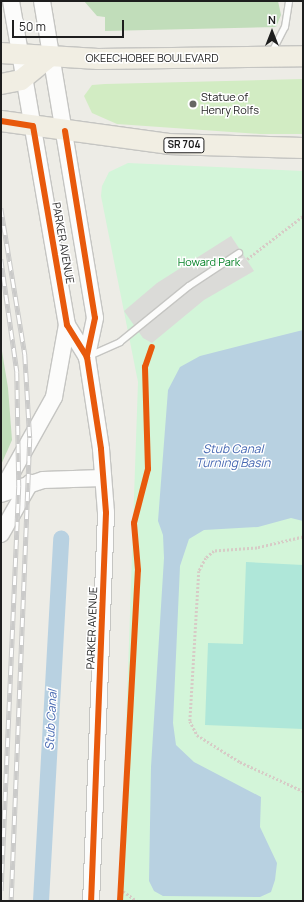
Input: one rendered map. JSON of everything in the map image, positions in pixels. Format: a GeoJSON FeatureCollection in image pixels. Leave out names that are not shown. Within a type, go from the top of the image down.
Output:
{"type":"FeatureCollection","features":[{"type":"Feature","properties":{"kind":"main road","name":"OKEECHOBEE BOULEVARD"},"geometry":{"type":"LineString","coordinates":[[11,54],[98,59],[303,56]]}},
{"type":"Feature","properties":{"kind":"main road"},"geometry":{"type":"LineString","coordinates":[[1,84],[16,83],[51,56]]}},
{"type":"Feature","properties":{"kind":"main road","name":"SR 704"},"geometry":{"type":"LineString","coordinates":[[1,121],[168,144],[303,148]]}},
{"type":"Feature","properties":{"kind":"street","name":"PARKER AVENUE"},"geometry":{"type":"LineString","coordinates":[[11,1],[11,54],[24,77],[67,325],[87,357]]}},
{"type":"Feature","properties":{"kind":"street","name":"PARKER AVENUE"},"geometry":{"type":"LineString","coordinates":[[42,1],[65,131],[95,318],[87,357],[103,478],[104,583],[91,901]]}},
{"type":"Feature","properties":{"kind":"street"},"geometry":{"type":"LineString","coordinates":[[1,493],[54,397],[67,325]]}},
{"type":"Feature","properties":{"kind":"street"},"geometry":{"type":"LineString","coordinates":[[1,493],[30,482],[56,478],[103,478]]}},
{"type":"Feature","properties":{"kind":"street"},"geometry":{"type":"LineString","coordinates":[[1,534],[30,482]]}},
{"type":"Feature","properties":{"kind":"lane"},"geometry":{"type":"LineString","coordinates":[[269,57],[284,26],[289,1]]}},
{"type":"Feature","properties":{"kind":"lane"},"geometry":{"type":"LineString","coordinates":[[87,357],[120,342],[189,286],[239,253]]}},
{"type":"Feature","properties":{"kind":"path"},"geometry":{"type":"LineString","coordinates":[[247,260],[303,216]]}},
{"type":"Feature","properties":{"kind":"path"},"geometry":{"type":"LineString","coordinates":[[120,901],[138,570],[134,523],[148,469],[145,367],[152,347]]}},
{"type":"Feature","properties":{"kind":"path"},"geometry":{"type":"LineString","coordinates":[[303,537],[257,548],[214,551],[206,558],[199,571],[190,721],[197,735],[240,762],[303,791]]}},
{"type":"Feature","properties":{"kind":"path"},"geometry":{"type":"LineString","coordinates":[[120,889],[137,901]]}},
{"type":"Feature","properties":{"kind":"green space"},"geometry":{"type":"Polygon","coordinates":[[[84,1],[278,1],[281,15],[276,27],[105,31],[105,17],[97,16],[84,1]]]}},
{"type":"Feature","properties":{"kind":"green space"},"geometry":{"type":"Polygon","coordinates":[[[303,79],[303,134],[260,134],[117,124],[92,113],[84,96],[92,85],[303,79]]]}},
{"type":"Feature","properties":{"kind":"green space","name":"Howard Park"},"geometry":{"type":"Polygon","coordinates":[[[128,163],[303,171],[303,901],[120,901],[138,382],[101,196],[102,186],[109,172],[128,163]]]}},
{"type":"Feature","properties":{"kind":"green space"},"geometry":{"type":"Polygon","coordinates":[[[1,345],[8,388],[12,440],[1,465],[1,345]]]}},
{"type":"Feature","properties":{"kind":"shaded area"},"geometry":{"type":"Polygon","coordinates":[[[231,236],[254,271],[204,300],[152,343],[143,338],[124,311],[157,283],[231,236]]]}},
{"type":"Feature","properties":{"kind":"shaded area"},"geometry":{"type":"Polygon","coordinates":[[[246,562],[303,565],[303,729],[205,725],[208,643],[243,644],[246,562]]]}},
{"type":"Feature","properties":{"kind":"water","name":"Stub Canal Turning Basin"},"geometry":{"type":"Polygon","coordinates":[[[303,330],[303,521],[291,518],[258,527],[204,530],[189,539],[180,566],[173,723],[176,745],[194,762],[261,797],[260,827],[277,863],[275,880],[271,892],[260,897],[163,896],[154,891],[149,881],[151,767],[164,558],[163,535],[158,521],[168,390],[180,367],[200,356],[303,330]]]}},
{"type":"Feature","properties":{"kind":"waterway","name":"Stub Canal"},"geometry":{"type":"LineString","coordinates":[[41,901],[61,539]]}},
{"type":"Feature","properties":{"kind":"railway"},"geometry":{"type":"LineString","coordinates":[[1,208],[25,355],[30,438],[11,901]]}},
{"type":"Feature","properties":{"kind":"railway"},"geometry":{"type":"LineString","coordinates":[[1,259],[17,372],[19,486],[1,891]]}},
{"type":"Feature","properties":{"kind":"cycle path"},"geometry":{"type":"LineString","coordinates":[[1,121],[33,126],[67,325],[87,357]]}},
{"type":"Feature","properties":{"kind":"cycle path"},"geometry":{"type":"LineString","coordinates":[[65,131],[95,318],[87,357],[101,449],[106,513],[91,901]]}},
{"type":"Feature","properties":{"kind":"cycle path"},"geometry":{"type":"LineString","coordinates":[[120,901],[138,570],[134,523],[148,469],[145,367],[152,347]]}},
{"type":"Feature","properties":{"kind":"place","name":"Statue of Henry Rolfs"},"geometry":{"type":"Point","coordinates":[193,104]}}]}
